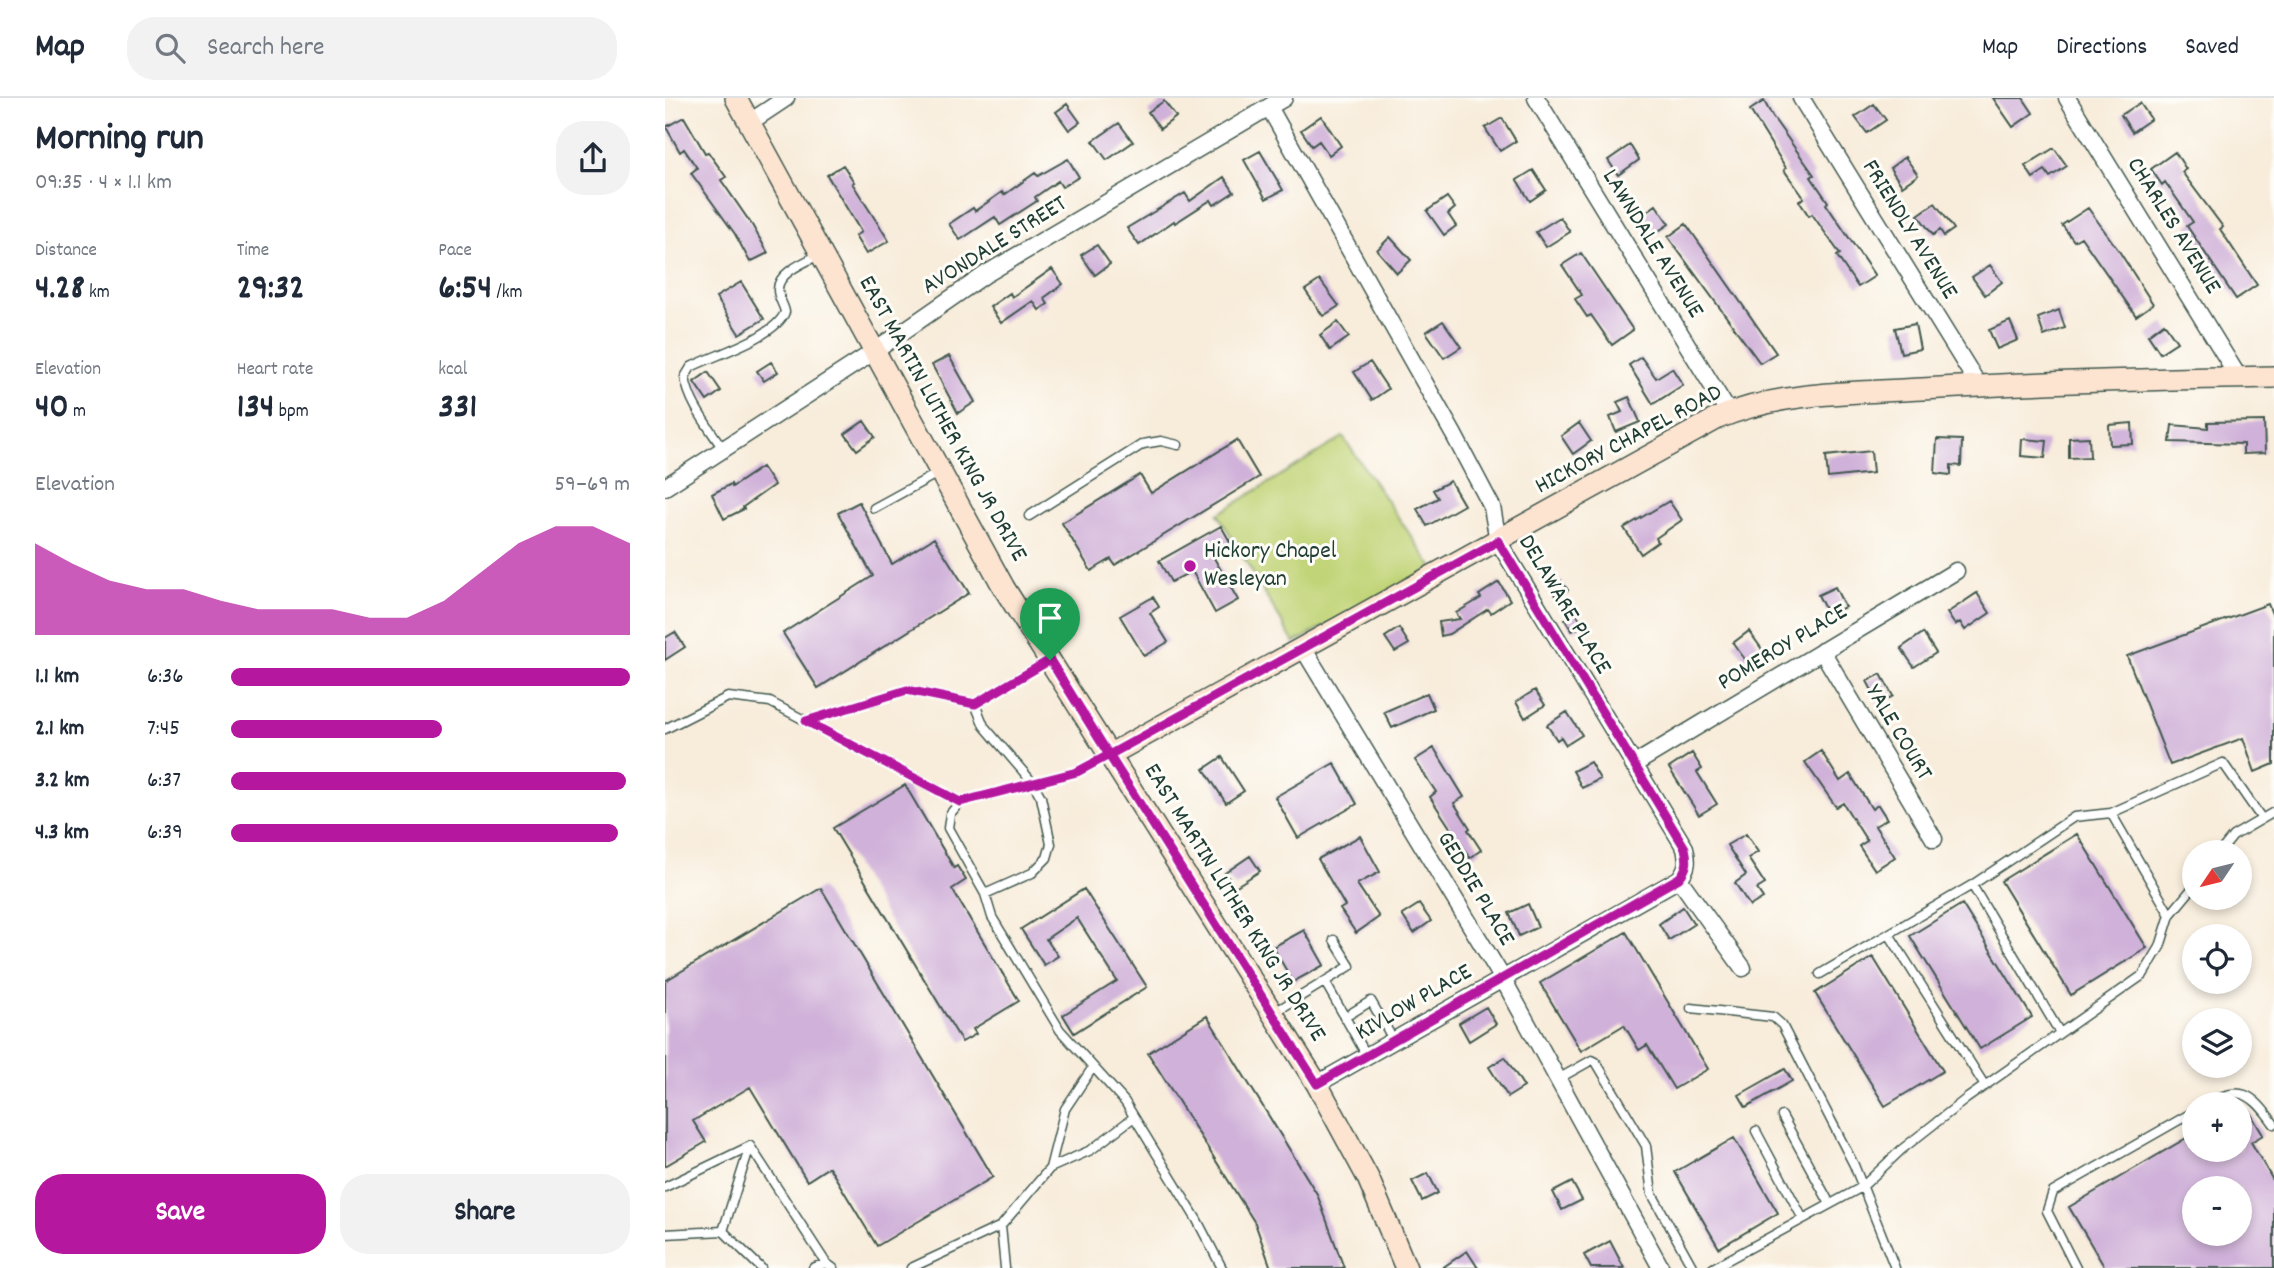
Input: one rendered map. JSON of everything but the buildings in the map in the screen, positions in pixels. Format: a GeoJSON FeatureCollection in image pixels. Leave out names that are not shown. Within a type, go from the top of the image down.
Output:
{"type":"FeatureCollection","features":[{"type":"Feature","properties":{"kind":"main road","name":"EAST MARTIN LUTHER KING JR DRIVE"},"geometry":{"type":"LineString","coordinates":[[736,98],[1004,588],[1317,1084],[1368,1178],[1406,1268]]}},
{"type":"Feature","properties":{"kind":"main road","name":"HICKORY CHAPEL ROAD"},"geometry":{"type":"LineString","coordinates":[[1109,755],[1730,413],[1753,404],[1808,395],[1979,386],[2274,377]]}},
{"type":"Feature","properties":{"kind":"street"},"geometry":{"type":"LineString","coordinates":[[750,122],[786,98]]}},
{"type":"Feature","properties":{"kind":"street","name":"AVONDALE STREET"},"geometry":{"type":"LineString","coordinates":[[665,487],[875,351],[986,274],[1284,98]]}},
{"type":"Feature","properties":{"kind":"street","name":"LAWNDALE AVENUE"},"geometry":{"type":"LineString","coordinates":[[1536,98],[1730,413]]}},
{"type":"Feature","properties":{"kind":"street","name":"FRIENDLY AVENUE"},"geometry":{"type":"LineString","coordinates":[[1801,98],[1979,386]]}},
{"type":"Feature","properties":{"kind":"street","name":"CHARLES AVENUE"},"geometry":{"type":"LineString","coordinates":[[2067,98],[2239,378]]}},
{"type":"Feature","properties":{"kind":"street","name":"DELAWARE PLACE"},"geometry":{"type":"LineString","coordinates":[[1269,107],[1492,507],[1498,541],[1685,848],[1688,862],[1679,878]]}},
{"type":"Feature","properties":{"kind":"street","name":"POMEROY PLACE"},"geometry":{"type":"LineString","coordinates":[[1633,765],[1956,571]]}},
{"type":"Feature","properties":{"kind":"street","name":"GEDDIE PLACE"},"geometry":{"type":"LineString","coordinates":[[1303,648],[1503,979],[1661,1268]]}},
{"type":"Feature","properties":{"kind":"street","name":"YALE COURT"},"geometry":{"type":"LineString","coordinates":[[1822,651],[1934,839]]}},
{"type":"Feature","properties":{"kind":"street"},"geometry":{"type":"LineString","coordinates":[[1679,878],[1743,968]]}},
{"type":"Feature","properties":{"kind":"street","name":"KIVLOW PLACE"},"geometry":{"type":"LineString","coordinates":[[1317,1084],[1679,878]]}},
{"type":"Feature","properties":{"kind":"lane"},"geometry":{"type":"LineString","coordinates":[[723,449],[694,403],[685,377],[691,367],[760,335],[783,318],[785,312],[778,292],[779,284],[789,272],[821,253]]}},
{"type":"Feature","properties":{"kind":"lane"},"geometry":{"type":"LineString","coordinates":[[1029,516],[1143,444],[1161,441],[1178,445]]}},
{"type":"Feature","properties":{"kind":"lane"},"geometry":{"type":"LineString","coordinates":[[874,508],[941,472]]}},
{"type":"Feature","properties":{"kind":"lane"},"geometry":{"type":"LineString","coordinates":[[806,721],[907,690],[975,704],[1050,660]]}},
{"type":"Feature","properties":{"kind":"lane"},"geometry":{"type":"LineString","coordinates":[[665,729],[728,697],[770,702],[960,802]]}},
{"type":"Feature","properties":{"kind":"lane"},"geometry":{"type":"LineString","coordinates":[[975,704],[984,726],[1041,796],[1051,844],[1047,858],[1032,873],[985,894]]}},
{"type":"Feature","properties":{"kind":"lane"},"geometry":{"type":"LineString","coordinates":[[1109,755],[1077,772],[960,802],[950,814],[948,828],[985,894],[992,917],[1060,1030],[1125,1102],[1223,1268]]}},
{"type":"Feature","properties":{"kind":"lane"},"geometry":{"type":"LineString","coordinates":[[1821,974],[1972,885],[2074,817],[2111,813],[2223,764],[2262,819]]}},
{"type":"Feature","properties":{"kind":"lane"},"geometry":{"type":"LineString","coordinates":[[2230,840],[2274,812]]}},
{"type":"Feature","properties":{"kind":"lane"},"geometry":{"type":"LineString","coordinates":[[2111,813],[2170,915]]}},
{"type":"Feature","properties":{"kind":"lane"},"geometry":{"type":"LineString","coordinates":[[1972,885],[2060,1033]]}},
{"type":"Feature","properties":{"kind":"lane"},"geometry":{"type":"LineString","coordinates":[[1713,1268],[1862,1186],[1901,1150],[1985,1086],[2143,975],[2160,947],[2170,915],[2182,901]]}},
{"type":"Feature","properties":{"kind":"lane"},"geometry":{"type":"LineString","coordinates":[[1889,934],[1985,1086]]}},
{"type":"Feature","properties":{"kind":"lane"},"geometry":{"type":"LineString","coordinates":[[1272,1014],[1350,966],[1334,940]]}},
{"type":"Feature","properties":{"kind":"lane"},"geometry":{"type":"LineString","coordinates":[[1325,982],[1367,1056]]}},
{"type":"Feature","properties":{"kind":"lane"},"geometry":{"type":"LineString","coordinates":[[1345,1017],[1371,1001],[1394,1041]]}},
{"type":"Feature","properties":{"kind":"lane"},"geometry":{"type":"LineString","coordinates":[[1691,1009],[1773,1017],[1782,1025],[1862,1186],[1895,1268]]}},
{"type":"Feature","properties":{"kind":"lane"},"geometry":{"type":"LineString","coordinates":[[1558,1079],[1592,1060],[1596,1062],[1646,1146],[1652,1194],[1693,1268]]}},
{"type":"Feature","properties":{"kind":"lane"},"geometry":{"type":"LineString","coordinates":[[911,1268],[1001,1226],[1050,1168],[1065,1109],[1093,1066]]}},
{"type":"Feature","properties":{"kind":"lane"},"geometry":{"type":"LineString","coordinates":[[2252,1101],[2263,1109],[2274,1124]]}},
{"type":"Feature","properties":{"kind":"lane"},"geometry":{"type":"LineString","coordinates":[[1782,1116],[1830,1204]]}},
{"type":"Feature","properties":{"kind":"lane"},"geometry":{"type":"LineString","coordinates":[[1050,1168],[1091,1150],[1134,1117]]}},
{"type":"Feature","properties":{"kind":"lane"},"geometry":{"type":"LineString","coordinates":[[2076,1268],[2047,1211],[2053,1192],[2182,1118]]}},
{"type":"Feature","properties":{"kind":"lane"},"geometry":{"type":"LineString","coordinates":[[1756,1131],[1803,1219]]}},
{"type":"Feature","properties":{"kind":"lane"},"geometry":{"type":"LineString","coordinates":[[665,1187],[750,1146]]}},
{"type":"Feature","properties":{"kind":"lane"},"geometry":{"type":"LineString","coordinates":[[723,1230],[750,1146]]}},
{"type":"Feature","properties":{"kind":"lane"},"geometry":{"type":"LineString","coordinates":[[750,1146],[830,1266],[813,1268]]}},
{"type":"Feature","properties":{"kind":"lane"},"geometry":{"type":"LineString","coordinates":[[1001,1226],[1005,1268]]}},
{"type":"Feature","properties":{"kind":"lane"},"geometry":{"type":"LineString","coordinates":[[665,1234],[723,1230],[761,1268]]}},
{"type":"Feature","properties":{"kind":"green space"},"geometry":{"type":"Polygon","coordinates":[[[1343,437],[1433,568],[1294,643],[1218,514],[1343,437]]]}},
{"type":"Feature","properties":{"kind":"place","name":"Hickory Chapel Wesleyan"},"geometry":{"type":"Point","coordinates":[1190,566]}},
{"type":"Feature","properties":{"kind":"route"},"geometry":{"type":"LineString","coordinates":[[1050,660],[975,704],[907,690],[806,721],[960,802],[1077,772],[1109,755],[1317,1084],[1679,878],[1688,862],[1685,848],[1498,541],[1109,755],[1050,660]]}}]}
